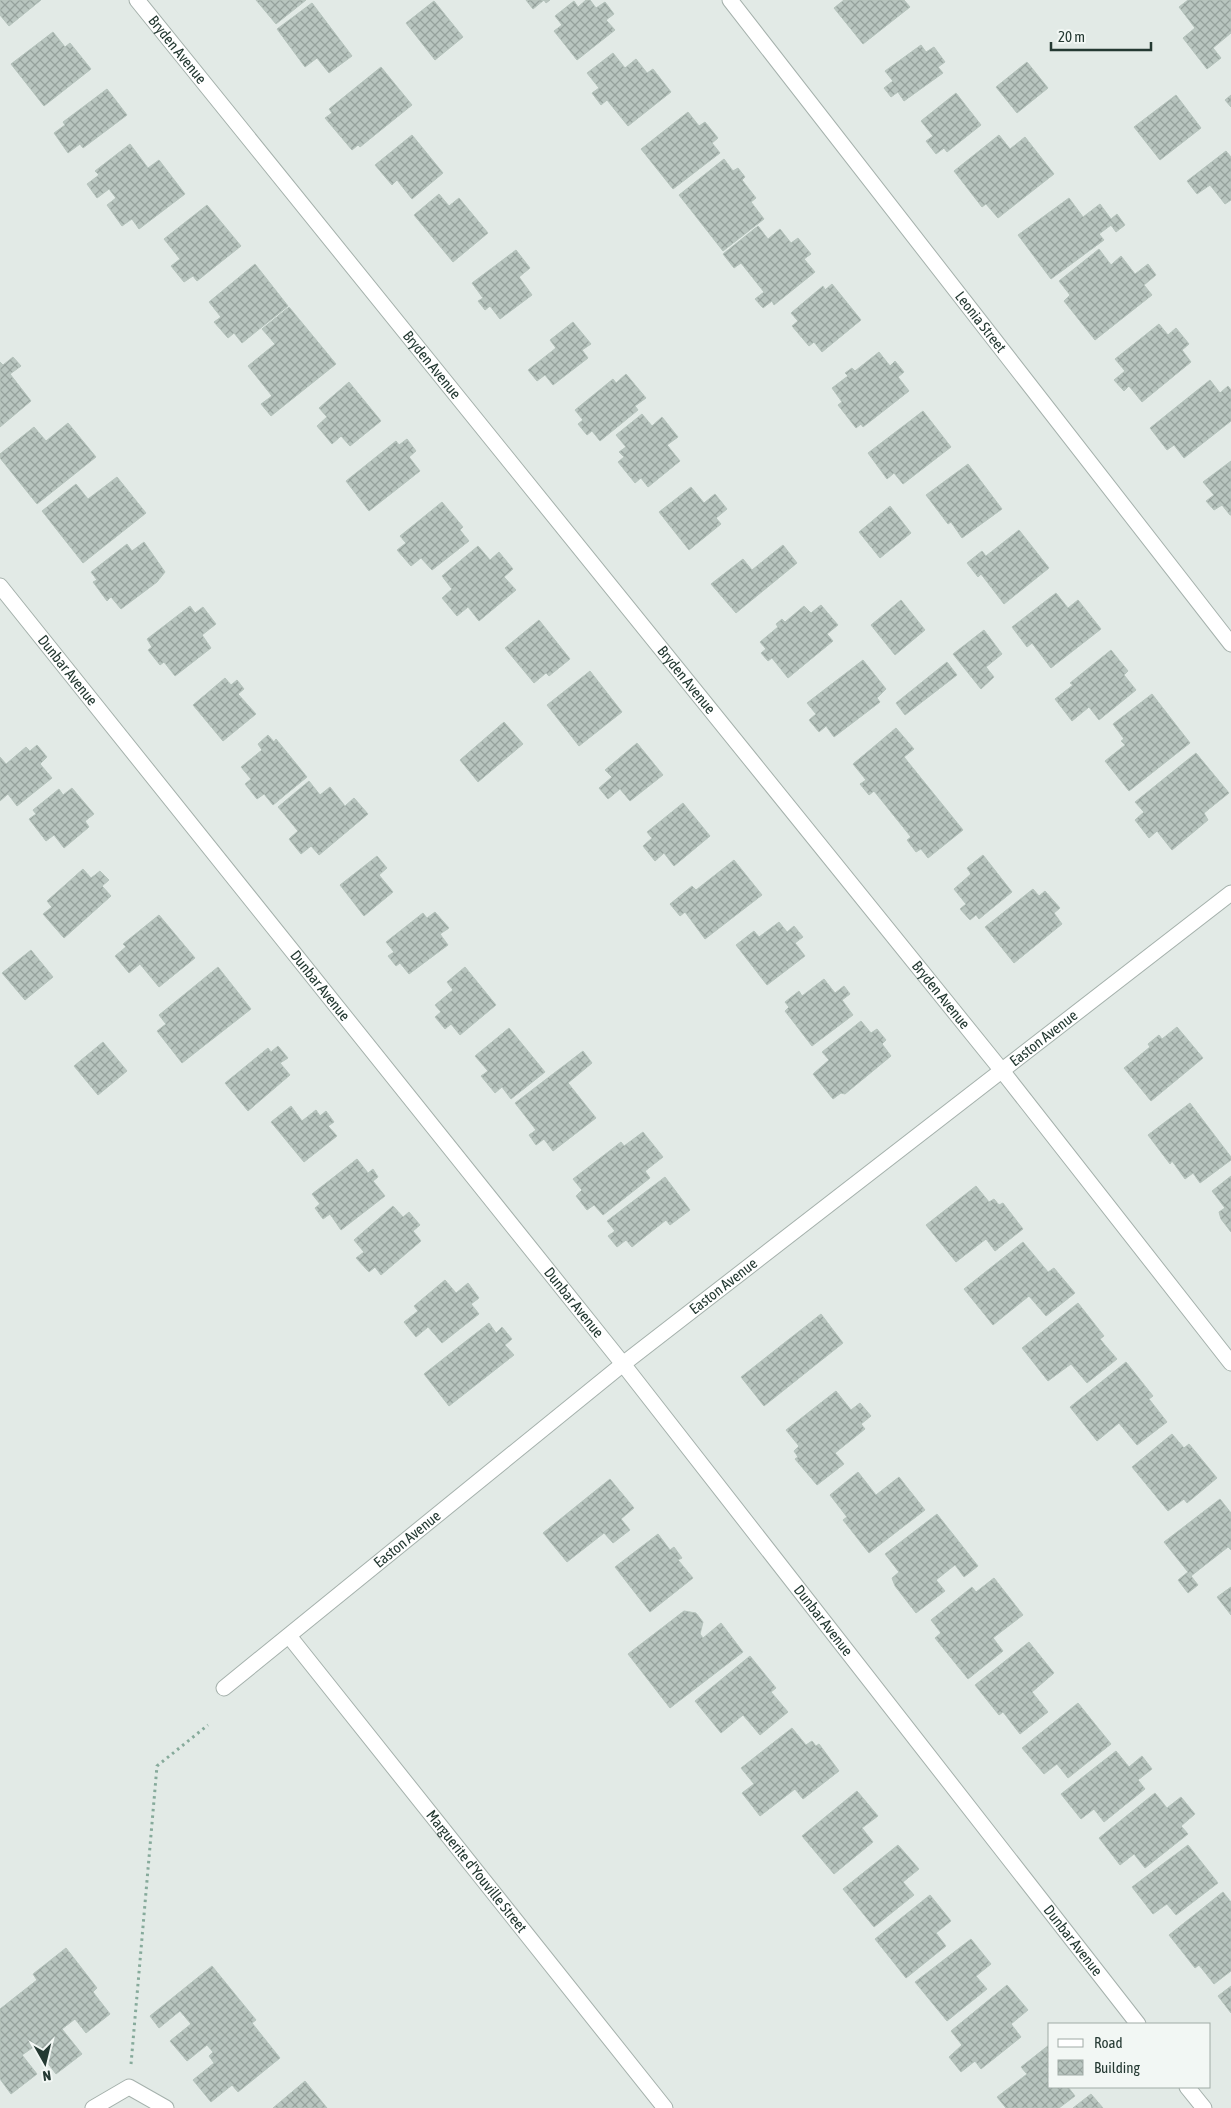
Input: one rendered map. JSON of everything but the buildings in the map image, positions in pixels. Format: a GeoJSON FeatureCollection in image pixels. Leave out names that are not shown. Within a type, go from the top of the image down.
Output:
{"type":"FeatureCollection","features":[{"type":"Feature","properties":{"kind":"street","name":"Bryden Avenue"},"geometry":{"type":"LineString","coordinates":[[137,0],[1003,1072],[1231,1363]]}},
{"type":"Feature","properties":{"kind":"street","name":"Leonia Street"},"geometry":{"type":"LineString","coordinates":[[730,0],[1231,644]]}},
{"type":"Feature","properties":{"kind":"street","name":"Dunbar Avenue"},"geometry":{"type":"LineString","coordinates":[[0,586],[623,1364],[1137,2023]]}},
{"type":"Feature","properties":{"kind":"street","name":"Easton Avenue"},"geometry":{"type":"LineString","coordinates":[[224,1688],[623,1364],[1003,1072],[1231,893]]}},
{"type":"Feature","properties":{"kind":"street","name":"Marguerite d'Youville Street"},"geometry":{"type":"LineString","coordinates":[[289,1636],[665,2108]]}},
{"type":"Feature","properties":{"kind":"street"},"geometry":{"type":"LineString","coordinates":[[93,2108],[129,2087],[166,2108]]}},
{"type":"Feature","properties":{"kind":"street"},"geometry":{"type":"LineString","coordinates":[[1188,2088],[1204,2108]]}},
{"type":"Feature","properties":{"kind":"path"},"geometry":{"type":"LineString","coordinates":[[129,2087],[157,1766],[208,1725]]}}]}
